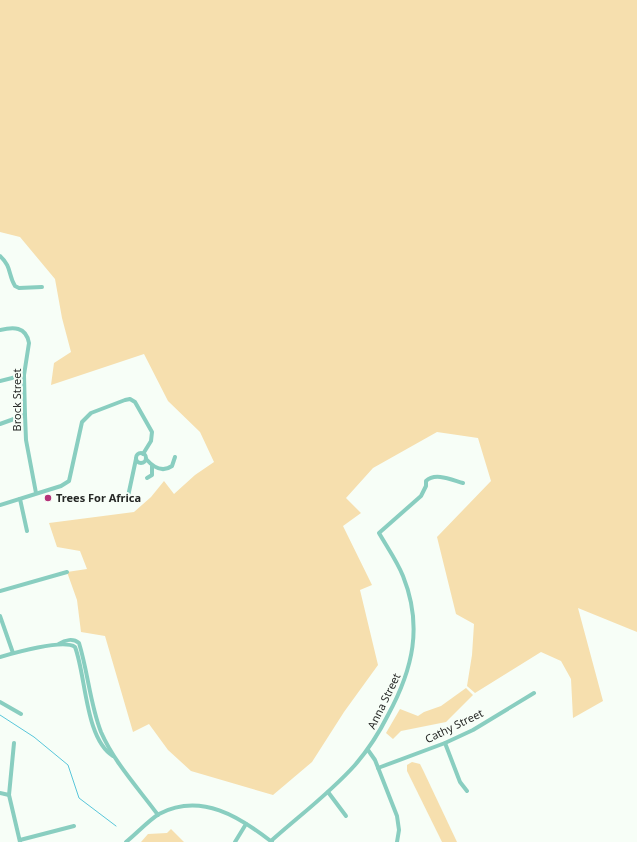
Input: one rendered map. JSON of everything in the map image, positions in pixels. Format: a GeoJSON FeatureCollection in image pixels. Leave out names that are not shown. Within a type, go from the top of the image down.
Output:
{"type":"FeatureCollection","features":[{"type":"Feature","properties":{"kind":"street"},"geometry":{"type":"LineString","coordinates":[[0,256],[5,260],[15,286],[19,288],[42,287]]}},
{"type":"Feature","properties":{"kind":"street","name":"Brock Street"},"geometry":{"type":"LineString","coordinates":[[0,330],[13,328],[25,332],[29,343],[24,375],[26,440],[36,493]]}},
{"type":"Feature","properties":{"kind":"street"},"geometry":{"type":"LineString","coordinates":[[0,381],[24,375]]}},
{"type":"Feature","properties":{"kind":"street"},"geometry":{"type":"LineString","coordinates":[[0,505],[61,486],[69,481],[80,426],[84,419],[91,413],[125,400],[130,399],[135,402],[152,432],[151,440],[143,454]]}},
{"type":"Feature","properties":{"kind":"street"},"geometry":{"type":"LineString","coordinates":[[0,424],[25,415]]}},
{"type":"Feature","properties":{"kind":"street"},"geometry":{"type":"LineString","coordinates":[[127,501],[137,455],[139,453],[143,454]]}},
{"type":"Feature","properties":{"kind":"street"},"geometry":{"type":"LineString","coordinates":[[143,454],[152,465],[161,469],[169,468],[174,463],[175,457]]}},
{"type":"Feature","properties":{"kind":"street"},"geometry":{"type":"LineString","coordinates":[[136,459],[141,463],[146,459]]}},
{"type":"Feature","properties":{"kind":"street"},"geometry":{"type":"LineString","coordinates":[[147,478],[153,473],[152,465]]}},
{"type":"Feature","properties":{"kind":"street","name":"Anna Street"},"geometry":{"type":"LineString","coordinates":[[272,841],[354,767],[378,735],[399,696],[405,681],[412,650],[414,630],[411,603],[403,576],[379,533],[421,496],[426,486],[426,481],[429,477],[437,476],[463,483]]}},
{"type":"Feature","properties":{"kind":"street"},"geometry":{"type":"LineString","coordinates":[[20,499],[27,531]]}},
{"type":"Feature","properties":{"kind":"street"},"geometry":{"type":"LineString","coordinates":[[0,591],[67,572]]}},
{"type":"Feature","properties":{"kind":"street"},"geometry":{"type":"LineString","coordinates":[[0,616],[13,653]]}},
{"type":"Feature","properties":{"kind":"street"},"geometry":{"type":"LineString","coordinates":[[0,657],[71,640],[79,643],[97,720],[106,741],[114,756],[158,815]]}},
{"type":"Feature","properties":{"kind":"street"},"geometry":{"type":"LineString","coordinates":[[59,644],[71,644],[76,649],[94,725],[104,747],[114,756]]}},
{"type":"Feature","properties":{"kind":"street","name":"Cathy Street"},"geometry":{"type":"LineString","coordinates":[[378,768],[445,743],[473,730],[534,693]]}},
{"type":"Feature","properties":{"kind":"street"},"geometry":{"type":"LineString","coordinates":[[0,702],[21,714]]}},
{"type":"Feature","properties":{"kind":"street"},"geometry":{"type":"LineString","coordinates":[[14,743],[9,795],[20,841],[74,826]]}},
{"type":"Feature","properties":{"kind":"street"},"geometry":{"type":"LineString","coordinates":[[445,743],[460,782],[467,791]]}},
{"type":"Feature","properties":{"kind":"street"},"geometry":{"type":"LineString","coordinates":[[368,750],[374,757],[397,816],[399,830],[397,842]]}},
{"type":"Feature","properties":{"kind":"street"},"geometry":{"type":"LineString","coordinates":[[328,792],[346,816]]}},
{"type":"Feature","properties":{"kind":"street"},"geometry":{"type":"LineString","coordinates":[[0,793],[9,795]]}},
{"type":"Feature","properties":{"kind":"street"},"geometry":{"type":"LineString","coordinates":[[126,842],[158,815],[180,807],[198,806],[216,809],[231,814],[272,841]]}},
{"type":"Feature","properties":{"kind":"street"},"geometry":{"type":"LineString","coordinates":[[235,842],[246,824]]}},
{"type":"Feature","properties":{"kind":"shaded area"},"geometry":{"type":"Polygon","coordinates":[[[0,0],[637,0],[637,632],[578,608],[603,701],[573,718],[571,679],[561,661],[541,652],[475,693],[467,686],[472,655],[474,624],[456,614],[437,537],[491,481],[478,438],[437,432],[373,468],[346,498],[361,513],[343,526],[372,585],[360,590],[378,665],[344,712],[312,762],[273,795],[191,771],[168,750],[149,724],[133,732],[105,636],[81,632],[77,600],[67,572],[87,569],[80,551],[57,547],[49,523],[134,512],[151,497],[164,481],[174,494],[195,475],[214,462],[200,432],[168,401],[144,354],[51,385],[54,363],[71,352],[62,318],[55,279],[20,237],[0,232],[0,0]]]}},
{"type":"Feature","properties":{"kind":"shaded area"},"geometry":{"type":"Polygon","coordinates":[[[466,688],[473,695],[446,722],[401,731],[393,739],[386,733],[400,709],[418,716],[424,712],[441,706],[466,688]]]}},
{"type":"Feature","properties":{"kind":"shaded area"},"geometry":{"type":"Polygon","coordinates":[[[412,762],[420,764],[457,842],[442,842],[407,771],[407,765],[412,762]]]}},
{"type":"Feature","properties":{"kind":"shaded area"},"geometry":{"type":"Polygon","coordinates":[[[171,829],[184,842],[141,842],[148,834],[167,833],[171,829]]]}},
{"type":"Feature","properties":{"kind":"waterway"},"geometry":{"type":"LineString","coordinates":[[0,715],[34,737],[68,765],[79,798],[116,826]]}},
{"type":"Feature","properties":{"kind":"place","name":"Trees For Africa"},"geometry":{"type":"Point","coordinates":[48,498]}}]}
